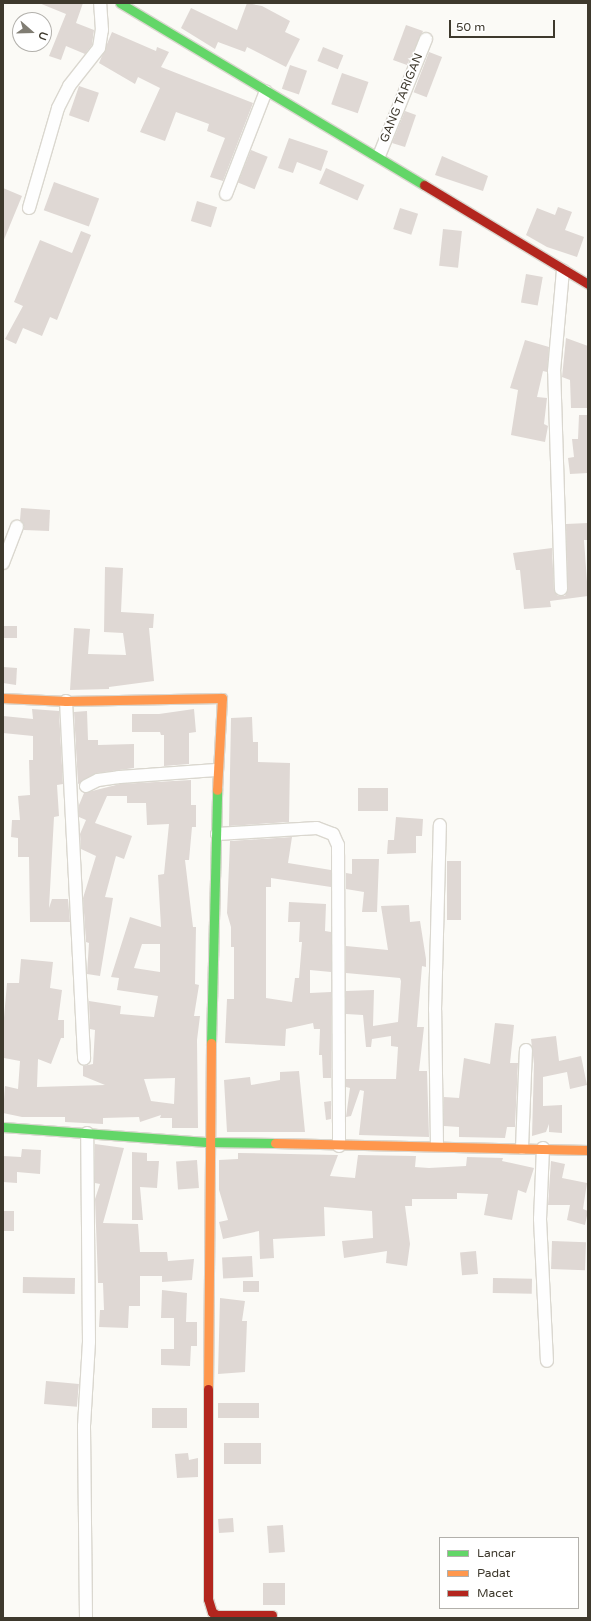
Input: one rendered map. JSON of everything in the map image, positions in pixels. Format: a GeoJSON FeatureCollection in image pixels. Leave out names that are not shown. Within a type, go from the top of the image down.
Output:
{"type":"FeatureCollection","features":[{"type":"Feature","properties":{"kind":"street"},"geometry":{"type":"LineString","coordinates":[[29,208],[58,108],[70,86],[99,48],[102,30],[100,3]]}},
{"type":"Feature","properties":{"kind":"street"},"geometry":{"type":"LineString","coordinates":[[120,3],[266,91],[379,156],[588,284]]}},
{"type":"Feature","properties":{"kind":"street","name":"GANG TARIGAN"},"geometry":{"type":"LineString","coordinates":[[379,156],[426,39]]}},
{"type":"Feature","properties":{"kind":"street"},"geometry":{"type":"LineString","coordinates":[[226,194],[266,91]]}},
{"type":"Feature","properties":{"kind":"street"},"geometry":{"type":"LineString","coordinates":[[561,590],[554,371],[563,270]]}},
{"type":"Feature","properties":{"kind":"street"},"geometry":{"type":"LineString","coordinates":[[3,563],[17,527]]}},
{"type":"Feature","properties":{"kind":"street"},"geometry":{"type":"LineString","coordinates":[[3,698],[66,701],[222,698],[217,770],[217,834],[209,1142],[208,1599],[212,1612],[217,1614],[272,1615]]}},
{"type":"Feature","properties":{"kind":"street"},"geometry":{"type":"LineString","coordinates":[[66,701],[84,1060]]}},
{"type":"Feature","properties":{"kind":"street"},"geometry":{"type":"LineString","coordinates":[[86,786],[98,780],[119,777],[217,770]]}},
{"type":"Feature","properties":{"kind":"street"},"geometry":{"type":"LineString","coordinates":[[437,1145],[435,1010],[440,825]]}},
{"type":"Feature","properties":{"kind":"street"},"geometry":{"type":"LineString","coordinates":[[217,834],[317,828],[333,834],[338,845],[339,1146]]}},
{"type":"Feature","properties":{"kind":"street"},"geometry":{"type":"LineString","coordinates":[[522,1148],[526,1050]]}},
{"type":"Feature","properties":{"kind":"street"},"geometry":{"type":"LineString","coordinates":[[3,1127],[209,1142],[339,1146],[437,1145],[588,1150]]}},
{"type":"Feature","properties":{"kind":"street"},"geometry":{"type":"LineString","coordinates":[[86,1618],[84,1426],[89,1342],[87,1133]]}},
{"type":"Feature","properties":{"kind":"street"},"geometry":{"type":"LineString","coordinates":[[544,1148],[540,1219],[547,1361]]}},
{"type":"Feature","properties":{"kind":"building"},"geometry":{"type":"Polygon","coordinates":[[[39,3],[83,3],[76,23],[94,30],[92,45],[85,54],[66,46],[61,60],[49,56],[52,52],[66,14],[39,3]]]}},
{"type":"Feature","properties":{"kind":"building"},"geometry":{"type":"Polygon","coordinates":[[[247,3],[262,6],[290,21],[285,32],[300,39],[286,67],[247,47],[245,52],[218,42],[215,49],[181,28],[191,8],[237,30],[247,3]]]}},
{"type":"Feature","properties":{"kind":"building"},"geometry":{"type":"Polygon","coordinates":[[[406,25],[423,31],[407,65],[393,60],[406,25]]]}},
{"type":"Feature","properties":{"kind":"building"},"geometry":{"type":"Polygon","coordinates":[[[112,32],[156,51],[157,47],[169,52],[161,67],[253,103],[223,181],[210,177],[225,138],[207,131],[209,124],[176,112],[165,141],[140,132],[160,88],[138,77],[135,84],[99,63],[112,32]]]}},
{"type":"Feature","properties":{"kind":"building"},"geometry":{"type":"Polygon","coordinates":[[[323,47],[343,55],[338,69],[317,61],[323,47]]]}},
{"type":"Feature","properties":{"kind":"building"},"geometry":{"type":"Polygon","coordinates":[[[429,52],[442,57],[427,97],[414,92],[429,52]]]}},
{"type":"Feature","properties":{"kind":"building"},"geometry":{"type":"Polygon","coordinates":[[[290,65],[307,71],[299,94],[282,89],[290,65]]]}},
{"type":"Feature","properties":{"kind":"building"},"geometry":{"type":"Polygon","coordinates":[[[342,73],[368,82],[358,113],[331,104],[342,73]]]}},
{"type":"Feature","properties":{"kind":"building"},"geometry":{"type":"Polygon","coordinates":[[[79,86],[99,93],[89,122],[69,115],[79,86]]]}},
{"type":"Feature","properties":{"kind":"building"},"geometry":{"type":"Polygon","coordinates":[[[405,111],[416,115],[405,147],[392,143],[405,111]]]}},
{"type":"Feature","properties":{"kind":"building"},"geometry":{"type":"Polygon","coordinates":[[[289,138],[328,151],[321,171],[297,162],[293,173],[278,168],[289,138]]]}},
{"type":"Feature","properties":{"kind":"building"},"geometry":{"type":"Polygon","coordinates":[[[251,150],[268,157],[255,189],[238,182],[251,150]]]}},
{"type":"Feature","properties":{"kind":"building"},"geometry":{"type":"Polygon","coordinates":[[[442,156],[488,176],[483,191],[435,175],[442,156]]]}},
{"type":"Feature","properties":{"kind":"building"},"geometry":{"type":"Polygon","coordinates":[[[326,168],[364,185],[357,201],[319,184],[326,168]]]}},
{"type":"Feature","properties":{"kind":"building"},"geometry":{"type":"Polygon","coordinates":[[[54,182],[99,198],[89,227],[44,210],[54,182]]]}},
{"type":"Feature","properties":{"kind":"building"},"geometry":{"type":"Polygon","coordinates":[[[3,188],[22,196],[3,242],[3,188]]]}},
{"type":"Feature","properties":{"kind":"building"},"geometry":{"type":"Polygon","coordinates":[[[197,201],[217,207],[211,227],[191,221],[197,201]]]}},
{"type":"Feature","properties":{"kind":"building"},"geometry":{"type":"Polygon","coordinates":[[[558,207],[572,212],[565,230],[584,237],[577,257],[547,247],[526,235],[537,208],[555,215],[558,207]]]}},
{"type":"Feature","properties":{"kind":"building"},"geometry":{"type":"Polygon","coordinates":[[[400,208],[418,214],[411,235],[393,229],[400,208]]]}},
{"type":"Feature","properties":{"kind":"building"},"geometry":{"type":"Polygon","coordinates":[[[443,229],[462,231],[458,268],[439,266],[443,229]]]}},
{"type":"Feature","properties":{"kind":"building"},"geometry":{"type":"Polygon","coordinates":[[[81,231],[91,235],[57,320],[50,317],[42,336],[23,328],[16,344],[5,339],[23,306],[14,302],[40,240],[72,253],[81,231]]]}},
{"type":"Feature","properties":{"kind":"building"},"geometry":{"type":"Polygon","coordinates":[[[526,274],[543,277],[538,306],[521,303],[526,274]]]}},
{"type":"Feature","properties":{"kind":"building"},"geometry":{"type":"Polygon","coordinates":[[[566,338],[588,346],[588,408],[571,408],[570,380],[562,377],[566,338]]]}},
{"type":"Feature","properties":{"kind":"building"},"geometry":{"type":"Polygon","coordinates":[[[525,340],[549,347],[547,372],[543,371],[537,397],[547,398],[544,424],[548,426],[545,442],[511,435],[518,390],[510,388],[525,340]]]}},
{"type":"Feature","properties":{"kind":"building"},"geometry":{"type":"Polygon","coordinates":[[[579,415],[588,415],[588,473],[570,474],[568,458],[574,457],[572,439],[578,439],[579,415]]]}},
{"type":"Feature","properties":{"kind":"building"},"geometry":{"type":"Polygon","coordinates":[[[21,508],[50,510],[49,531],[24,530],[20,520],[21,508]]]}},
{"type":"Feature","properties":{"kind":"building"},"geometry":{"type":"Polygon","coordinates":[[[588,523],[588,540],[584,540],[588,596],[550,601],[551,607],[524,609],[520,570],[516,570],[513,553],[552,548],[554,590],[558,596],[565,596],[568,589],[566,524],[588,523]]]}},
{"type":"Feature","properties":{"kind":"building"},"geometry":{"type":"Polygon","coordinates":[[[105,567],[123,568],[121,612],[154,614],[153,628],[149,628],[154,681],[109,687],[109,689],[70,690],[74,628],[90,629],[88,654],[126,655],[123,633],[104,632],[105,567]]]}},
{"type":"Feature","properties":{"kind":"building"},"geometry":{"type":"Polygon","coordinates":[[[3,626],[17,626],[17,638],[3,638],[3,626]]]}},
{"type":"Feature","properties":{"kind":"building"},"geometry":{"type":"Polygon","coordinates":[[[3,667],[17,668],[16,685],[3,683],[3,667]]]}},
{"type":"Feature","properties":{"kind":"building"},"geometry":{"type":"Polygon","coordinates":[[[32,709],[59,711],[63,784],[57,785],[59,816],[54,817],[49,908],[52,899],[68,899],[70,922],[30,922],[29,857],[18,857],[18,838],[11,837],[12,820],[20,820],[18,796],[30,795],[29,760],[33,760],[33,736],[3,733],[3,716],[33,719],[32,709]]]}},
{"type":"Feature","properties":{"kind":"building"},"geometry":{"type":"Polygon","coordinates":[[[194,709],[196,732],[189,733],[189,764],[164,766],[164,735],[161,735],[160,732],[132,732],[132,714],[159,714],[194,709]]]}},
{"type":"Feature","properties":{"kind":"building"},"geometry":{"type":"Polygon","coordinates":[[[87,711],[88,740],[98,740],[98,745],[134,744],[134,768],[97,773],[78,784],[74,712],[87,711]]]}},
{"type":"Feature","properties":{"kind":"building"},"geometry":{"type":"Polygon","coordinates":[[[252,717],[253,742],[258,742],[258,762],[290,763],[289,822],[229,826],[231,718],[252,717]]]}},
{"type":"Feature","properties":{"kind":"building"},"geometry":{"type":"Polygon","coordinates":[[[191,780],[191,805],[196,805],[196,827],[192,827],[189,860],[185,860],[193,927],[196,927],[195,984],[199,985],[194,1016],[200,1016],[197,1040],[198,1128],[172,1128],[172,1118],[160,1118],[161,1115],[140,1122],[139,1117],[103,1118],[103,1124],[65,1122],[65,1117],[22,1117],[3,1113],[5,1086],[18,1089],[20,1061],[4,1058],[3,1029],[7,983],[19,983],[21,959],[53,962],[50,988],[62,990],[58,1020],[64,1020],[64,1038],[61,1038],[51,1064],[38,1059],[37,1087],[105,1085],[83,1076],[83,1066],[93,1064],[95,1030],[90,1029],[89,1001],[121,1006],[120,1014],[154,1017],[158,996],[117,990],[119,978],[111,977],[130,917],[161,927],[158,875],[164,874],[169,824],[147,825],[146,803],[127,803],[127,796],[107,796],[95,823],[132,836],[124,859],[116,856],[105,897],[113,898],[100,976],[87,974],[89,943],[86,942],[83,898],[96,856],[81,849],[80,834],[86,820],[79,817],[79,805],[84,793],[120,784],[191,780]],[[142,944],[134,968],[160,972],[160,944],[142,944]],[[175,1078],[144,1079],[151,1101],[174,1104],[175,1078]]]}},
{"type":"Feature","properties":{"kind":"building"},"geometry":{"type":"Polygon","coordinates":[[[358,788],[388,788],[388,811],[358,811],[358,788]]]}},
{"type":"Feature","properties":{"kind":"building"},"geometry":{"type":"Polygon","coordinates":[[[396,817],[423,819],[422,836],[416,836],[416,853],[387,854],[388,840],[394,840],[396,817]]]}},
{"type":"Feature","properties":{"kind":"building"},"geometry":{"type":"Polygon","coordinates":[[[292,837],[288,863],[331,870],[331,887],[271,878],[271,887],[266,887],[266,998],[292,1002],[295,978],[299,978],[302,942],[299,942],[300,922],[288,922],[289,902],[326,904],[325,931],[331,932],[331,972],[310,970],[310,993],[331,992],[331,1078],[323,1078],[322,1055],[319,1055],[320,1029],[314,1029],[313,1023],[286,1029],[285,1046],[225,1043],[227,999],[234,999],[234,947],[231,947],[231,927],[227,913],[230,841],[292,837]]]}},
{"type":"Feature","properties":{"kind":"building"},"geometry":{"type":"Polygon","coordinates":[[[352,859],[379,859],[377,912],[362,912],[364,892],[346,889],[346,873],[352,874],[352,859]]]}},
{"type":"Feature","properties":{"kind":"building"},"geometry":{"type":"Polygon","coordinates":[[[447,861],[461,861],[461,920],[447,920],[447,861]]]}},
{"type":"Feature","properties":{"kind":"building"},"geometry":{"type":"Polygon","coordinates":[[[409,905],[410,922],[420,921],[426,959],[426,967],[422,966],[417,1027],[424,1027],[419,1071],[427,1071],[429,1137],[359,1135],[364,1091],[360,1090],[351,1116],[346,1117],[350,1088],[346,1087],[346,1079],[396,1079],[398,1047],[391,1046],[391,1036],[372,1039],[371,1047],[366,1047],[363,1015],[346,1014],[346,991],[374,990],[373,1026],[398,1022],[401,981],[400,978],[346,973],[346,946],[388,950],[381,906],[409,905]]]}},
{"type":"Feature","properties":{"kind":"building"},"geometry":{"type":"Polygon","coordinates":[[[495,1023],[514,1025],[510,1063],[518,1063],[515,1127],[507,1127],[505,1138],[459,1137],[459,1127],[444,1126],[444,1097],[459,1098],[464,1058],[490,1064],[495,1023]]]}},
{"type":"Feature","properties":{"kind":"building"},"geometry":{"type":"Polygon","coordinates":[[[556,1036],[559,1061],[581,1056],[587,1085],[570,1089],[567,1072],[543,1077],[543,1106],[562,1105],[562,1133],[549,1132],[549,1124],[546,1132],[532,1136],[534,1064],[531,1039],[556,1036]]]}},
{"type":"Feature","properties":{"kind":"building"},"geometry":{"type":"Polygon","coordinates":[[[299,1071],[305,1132],[227,1132],[224,1080],[250,1077],[251,1085],[280,1080],[280,1072],[299,1071]]]}},
{"type":"Feature","properties":{"kind":"building"},"geometry":{"type":"Polygon","coordinates":[[[331,1101],[331,1119],[326,1120],[324,1102],[331,1101]]]}},
{"type":"Feature","properties":{"kind":"building"},"geometry":{"type":"Polygon","coordinates":[[[95,1144],[124,1148],[103,1223],[138,1224],[140,1252],[167,1252],[168,1261],[194,1259],[192,1280],[162,1282],[162,1276],[140,1276],[140,1306],[129,1306],[128,1328],[99,1327],[100,1310],[104,1310],[103,1283],[98,1283],[95,1199],[100,1184],[95,1183],[95,1144]]]}},
{"type":"Feature","properties":{"kind":"building"},"geometry":{"type":"Polygon","coordinates":[[[22,1149],[41,1150],[40,1174],[17,1172],[17,1183],[3,1182],[3,1156],[21,1157],[22,1149]]]}},
{"type":"Feature","properties":{"kind":"building"},"geometry":{"type":"Polygon","coordinates":[[[132,1152],[147,1153],[147,1161],[159,1161],[157,1188],[140,1187],[143,1220],[132,1220],[132,1152]]]}},
{"type":"Feature","properties":{"kind":"building"},"geometry":{"type":"Polygon","coordinates":[[[238,1153],[338,1155],[330,1176],[355,1178],[358,1155],[416,1156],[415,1167],[429,1168],[466,1166],[467,1157],[503,1158],[502,1161],[534,1168],[526,1193],[518,1190],[512,1220],[484,1215],[488,1194],[457,1193],[457,1199],[412,1199],[412,1206],[405,1206],[410,1244],[407,1266],[386,1263],[387,1251],[344,1258],[342,1241],[373,1238],[372,1211],[324,1207],[325,1236],[273,1239],[274,1258],[260,1259],[259,1231],[223,1239],[219,1222],[228,1220],[219,1190],[219,1160],[238,1159],[238,1153]]]}},
{"type":"Feature","properties":{"kind":"building"},"geometry":{"type":"Polygon","coordinates":[[[197,1160],[199,1188],[178,1189],[176,1161],[197,1160]]]}},
{"type":"Feature","properties":{"kind":"building"},"geometry":{"type":"Polygon","coordinates":[[[551,1161],[565,1164],[562,1178],[587,1183],[583,1209],[588,1211],[585,1225],[567,1220],[570,1205],[548,1205],[551,1161]]]}},
{"type":"Feature","properties":{"kind":"building"},"geometry":{"type":"Polygon","coordinates":[[[3,1211],[14,1211],[14,1231],[3,1231],[3,1211]]]}},
{"type":"Feature","properties":{"kind":"building"},"geometry":{"type":"Polygon","coordinates":[[[552,1241],[586,1242],[585,1270],[551,1269],[552,1241]]]}},
{"type":"Feature","properties":{"kind":"building"},"geometry":{"type":"Polygon","coordinates":[[[476,1251],[478,1274],[462,1275],[460,1252],[476,1251]]]}},
{"type":"Feature","properties":{"kind":"building"},"geometry":{"type":"Polygon","coordinates":[[[252,1256],[253,1277],[223,1279],[222,1258],[252,1256]]]}},
{"type":"Feature","properties":{"kind":"building"},"geometry":{"type":"Polygon","coordinates":[[[23,1277],[75,1278],[75,1294],[23,1293],[23,1277]]]}},
{"type":"Feature","properties":{"kind":"building"},"geometry":{"type":"Polygon","coordinates":[[[493,1278],[532,1279],[532,1294],[493,1293],[493,1278]]]}},
{"type":"Feature","properties":{"kind":"building"},"geometry":{"type":"Polygon","coordinates":[[[243,1281],[259,1281],[259,1292],[243,1292],[243,1281]]]}},
{"type":"Feature","properties":{"kind":"building"},"geometry":{"type":"Polygon","coordinates":[[[162,1290],[187,1293],[186,1322],[197,1322],[197,1346],[191,1346],[190,1366],[161,1365],[161,1349],[174,1349],[174,1318],[161,1318],[162,1290]]]}},
{"type":"Feature","properties":{"kind":"building"},"geometry":{"type":"Polygon","coordinates":[[[220,1298],[245,1301],[242,1321],[247,1321],[245,1372],[218,1374],[220,1298]]]}},
{"type":"Feature","properties":{"kind":"building"},"geometry":{"type":"Polygon","coordinates":[[[46,1381],[79,1384],[77,1407],[44,1404],[46,1381]]]}},
{"type":"Feature","properties":{"kind":"building"},"geometry":{"type":"Polygon","coordinates":[[[218,1403],[259,1403],[259,1418],[218,1418],[218,1403]]]}},
{"type":"Feature","properties":{"kind":"building"},"geometry":{"type":"Polygon","coordinates":[[[152,1408],[187,1408],[187,1428],[152,1428],[152,1408]]]}},
{"type":"Feature","properties":{"kind":"building"},"geometry":{"type":"Polygon","coordinates":[[[224,1443],[261,1443],[261,1464],[224,1464],[224,1443]]]}},
{"type":"Feature","properties":{"kind":"building"},"geometry":{"type":"Polygon","coordinates":[[[188,1453],[189,1460],[198,1458],[198,1477],[177,1478],[175,1454],[188,1453]]]}},
{"type":"Feature","properties":{"kind":"building"},"geometry":{"type":"Polygon","coordinates":[[[233,1518],[234,1532],[219,1533],[218,1519],[233,1518]]]}},
{"type":"Feature","properties":{"kind":"building"},"geometry":{"type":"Polygon","coordinates":[[[283,1525],[285,1552],[269,1553],[267,1526],[283,1525]]]}},
{"type":"Feature","properties":{"kind":"building"},"geometry":{"type":"Polygon","coordinates":[[[263,1583],[285,1583],[285,1605],[263,1605],[263,1583]]]}},
{"type":"Feature","properties":{"kind":"traffic: fast"},"geometry":{"type":"LineString","coordinates":[[120,3],[424,185]]}},
{"type":"Feature","properties":{"kind":"traffic: fast"},"geometry":{"type":"LineString","coordinates":[[211,1043],[217,790]]}},
{"type":"Feature","properties":{"kind":"traffic: fast"},"geometry":{"type":"LineString","coordinates":[[3,1127],[209,1142],[275,1143]]}},
{"type":"Feature","properties":{"kind":"traffic: slow"},"geometry":{"type":"LineString","coordinates":[[3,698],[66,701],[222,698],[217,790]]}},
{"type":"Feature","properties":{"kind":"traffic: slow"},"geometry":{"type":"LineString","coordinates":[[208,1389],[211,1043]]}},
{"type":"Feature","properties":{"kind":"traffic: slow"},"geometry":{"type":"LineString","coordinates":[[275,1143],[588,1150]]}},
{"type":"Feature","properties":{"kind":"traffic: jam"},"geometry":{"type":"LineString","coordinates":[[424,185],[588,284]]}},
{"type":"Feature","properties":{"kind":"traffic: jam"},"geometry":{"type":"LineString","coordinates":[[208,1389],[208,1599],[212,1612],[217,1615],[272,1615]]}}]}
